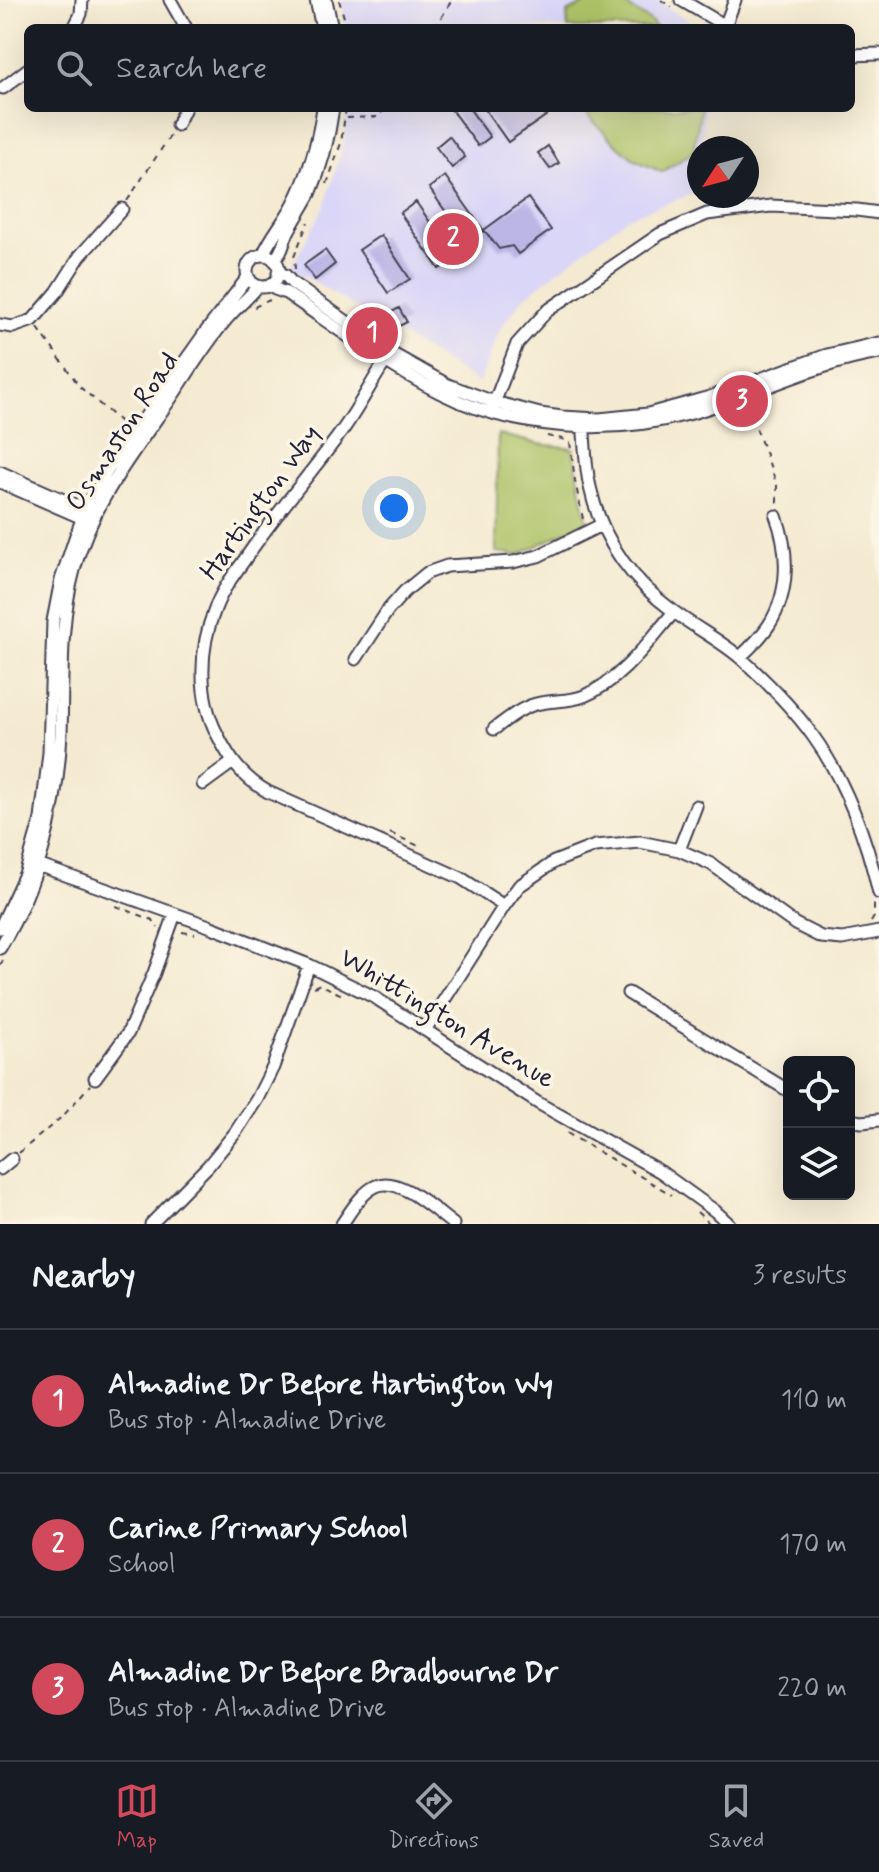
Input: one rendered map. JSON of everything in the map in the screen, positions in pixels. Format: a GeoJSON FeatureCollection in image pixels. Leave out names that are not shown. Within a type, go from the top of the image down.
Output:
{"type":"FeatureCollection","features":[{"type":"Feature","properties":{"kind":"street"},"geometry":{"type":"LineString","coordinates":[[76,24],[81,14],[82,0]]}},
{"type":"Feature","properties":{"kind":"street"},"geometry":{"type":"LineString","coordinates":[[170,0],[184,24]]}},
{"type":"Feature","properties":{"kind":"street"},"geometry":{"type":"LineString","coordinates":[[316,0],[321,24]]}},
{"type":"Feature","properties":{"kind":"street"},"geometry":{"type":"LineString","coordinates":[[326,0],[331,24]]}},
{"type":"Feature","properties":{"kind":"street"},"geometry":{"type":"LineString","coordinates":[[681,0],[722,24]]}},
{"type":"Feature","properties":{"kind":"street"},"geometry":{"type":"LineString","coordinates":[[728,24],[735,0]]}},
{"type":"Feature","properties":{"kind":"street"},"geometry":{"type":"LineString","coordinates":[[855,55],[879,54]]}},
{"type":"Feature","properties":{"kind":"street"},"geometry":{"type":"LineString","coordinates":[[3,88],[24,72]]}},
{"type":"Feature","properties":{"kind":"street"},"geometry":{"type":"LineString","coordinates":[[177,125],[183,112]]}},
{"type":"Feature","properties":{"kind":"street"},"geometry":{"type":"LineString","coordinates":[[269,258],[307,174],[322,112]]}},
{"type":"Feature","properties":{"kind":"street"},"geometry":{"type":"LineString","coordinates":[[289,288],[275,289],[259,282],[247,268],[254,257],[280,255],[286,236],[316,178],[330,132],[332,112]]}},
{"type":"Feature","properties":{"kind":"street"},"geometry":{"type":"LineString","coordinates":[[492,407],[517,344],[547,311],[660,234],[707,214],[771,206],[879,213]]}},
{"type":"Feature","properties":{"kind":"street"},"geometry":{"type":"LineString","coordinates":[[0,325],[13,327],[33,320],[57,292],[80,256],[122,209]]}},
{"type":"Feature","properties":{"kind":"street"},"geometry":{"type":"LineString","coordinates":[[269,258],[278,273],[285,275],[289,288],[389,357],[492,407],[583,424],[610,427],[646,424],[687,414],[821,366],[879,353]]}},
{"type":"Feature","properties":{"kind":"street"},"geometry":{"type":"LineString","coordinates":[[259,282],[276,280],[278,273]]}},
{"type":"Feature","properties":{"kind":"street","name":"Osmaston Road"},"geometry":{"type":"LineString","coordinates":[[0,928],[47,839],[59,764],[63,626],[88,516],[107,471],[221,311],[236,295],[259,282]]}},
{"type":"Feature","properties":{"kind":"street","name":"Osmaston Road"},"geometry":{"type":"LineString","coordinates":[[88,516],[225,321],[259,282]]}},
{"type":"Feature","properties":{"kind":"street"},"geometry":{"type":"LineString","coordinates":[[583,424],[689,404],[827,355],[879,343]]}},
{"type":"Feature","properties":{"kind":"street","name":"Hartington Way"},"geometry":{"type":"LineString","coordinates":[[389,357],[345,427],[255,543],[226,586],[214,610],[208,632],[204,660],[206,706],[212,725],[233,762],[243,775],[268,792],[461,878],[504,906]]}},
{"type":"Feature","properties":{"kind":"street"},"geometry":{"type":"LineString","coordinates":[[583,424],[589,484],[601,525],[626,566],[652,595],[740,657],[814,737],[864,835],[876,865],[879,893]]}},
{"type":"Feature","properties":{"kind":"street"},"geometry":{"type":"LineString","coordinates":[[0,472],[88,516]]}},
{"type":"Feature","properties":{"kind":"street"},"geometry":{"type":"LineString","coordinates":[[0,482],[88,516]]}},
{"type":"Feature","properties":{"kind":"street"},"geometry":{"type":"LineString","coordinates":[[740,657],[757,641],[779,606],[786,551],[776,516]]}},
{"type":"Feature","properties":{"kind":"street"},"geometry":{"type":"LineString","coordinates":[[356,659],[388,610],[427,573],[447,566],[513,562],[538,556],[601,525]]}},
{"type":"Feature","properties":{"kind":"street"},"geometry":{"type":"LineString","coordinates":[[494,729],[534,704],[575,700],[604,685],[639,653],[674,612]]}},
{"type":"Feature","properties":{"kind":"street"},"geometry":{"type":"LineString","coordinates":[[203,784],[233,762]]}},
{"type":"Feature","properties":{"kind":"street"},"geometry":{"type":"LineString","coordinates":[[679,850],[696,806]]}},
{"type":"Feature","properties":{"kind":"street"},"geometry":{"type":"LineString","coordinates":[[425,1030],[519,886],[554,862],[595,846],[640,842],[679,850],[711,864],[795,924],[821,937],[842,939],[879,932]]}},
{"type":"Feature","properties":{"kind":"street","name":"Osmaston Road"},"geometry":{"type":"LineString","coordinates":[[3,952],[34,864]]}},
{"type":"Feature","properties":{"kind":"street","name":"Whittington Avenue"},"geometry":{"type":"LineString","coordinates":[[34,864],[309,965],[374,997],[538,1103],[661,1172],[729,1224]]}},
{"type":"Feature","properties":{"kind":"street"},"geometry":{"type":"LineString","coordinates":[[95,1078],[128,1033],[175,914]]}},
{"type":"Feature","properties":{"kind":"street"},"geometry":{"type":"LineString","coordinates":[[151,1224],[208,1166],[257,1099],[273,1067],[309,965]]}},
{"type":"Feature","properties":{"kind":"street"},"geometry":{"type":"LineString","coordinates":[[628,993],[783,1087]]}},
{"type":"Feature","properties":{"kind":"street"},"geometry":{"type":"LineString","coordinates":[[855,1121],[879,1120]]}},
{"type":"Feature","properties":{"kind":"street"},"geometry":{"type":"LineString","coordinates":[[0,1169],[12,1159]]}},
{"type":"Feature","properties":{"kind":"street"},"geometry":{"type":"LineString","coordinates":[[342,1224],[370,1190],[377,1185],[392,1184],[411,1193],[453,1224]]}},
{"type":"Feature","properties":{"kind":"street"},"geometry":{"type":"LineString","coordinates":[[158,1224],[170,1206]]}},
{"type":"Feature","properties":{"kind":"path"},"geometry":{"type":"LineString","coordinates":[[339,0],[346,24]]}},
{"type":"Feature","properties":{"kind":"path"},"geometry":{"type":"LineString","coordinates":[[437,24],[452,0]]}},
{"type":"Feature","properties":{"kind":"path"},"geometry":{"type":"LineString","coordinates":[[325,189],[341,143],[346,112]]}},
{"type":"Feature","properties":{"kind":"path"},"geometry":{"type":"LineString","coordinates":[[345,119],[378,117],[382,112]]}},
{"type":"Feature","properties":{"kind":"path"},"geometry":{"type":"LineString","coordinates":[[122,209],[177,125]]}},
{"type":"Feature","properties":{"kind":"path"},"geometry":{"type":"LineString","coordinates":[[254,307],[285,296],[296,277],[294,257],[308,222]]}},
{"type":"Feature","properties":{"kind":"path"},"geometry":{"type":"LineString","coordinates":[[33,320],[80,387],[134,434]]}},
{"type":"Feature","properties":{"kind":"path"},"geometry":{"type":"LineString","coordinates":[[744,394],[777,485],[776,516]]}},
{"type":"Feature","properties":{"kind":"path"},"geometry":{"type":"LineString","coordinates":[[391,834],[430,852]]}},
{"type":"Feature","properties":{"kind":"path"},"geometry":{"type":"LineString","coordinates":[[863,925],[871,923],[874,905],[879,907]]}},
{"type":"Feature","properties":{"kind":"path"},"geometry":{"type":"LineString","coordinates":[[168,932],[176,936],[183,931],[196,934]]}},
{"type":"Feature","properties":{"kind":"path"},"geometry":{"type":"LineString","coordinates":[[0,965],[3,952]]}},
{"type":"Feature","properties":{"kind":"path"},"geometry":{"type":"LineString","coordinates":[[302,984],[310,988],[320,984],[344,996]]}},
{"type":"Feature","properties":{"kind":"path"},"geometry":{"type":"LineString","coordinates":[[12,1159],[64,1115],[95,1078]]}},
{"type":"Feature","properties":{"kind":"path"},"geometry":{"type":"LineString","coordinates":[[557,1127],[676,1197]]}},
{"type":"Feature","properties":{"kind":"path"},"geometry":{"type":"LineString","coordinates":[[689,1205],[710,1224]]}},
{"type":"Feature","properties":{"kind":"shaded area"},"geometry":{"type":"Polygon","coordinates":[[[341,0],[655,0],[694,24],[344,24],[341,0]]]}},
{"type":"Feature","properties":{"kind":"shaded area"},"geometry":{"type":"Polygon","coordinates":[[[347,112],[705,112],[703,136],[687,136],[687,196],[628,217],[524,297],[499,331],[479,383],[291,268],[325,205],[345,138],[347,112]]]}},
{"type":"Feature","properties":{"kind":"green space"},"geometry":{"type":"Polygon","coordinates":[[[593,0],[617,0],[653,24],[568,24],[567,13],[593,0]]]}},
{"type":"Feature","properties":{"kind":"green space"},"geometry":{"type":"Polygon","coordinates":[[[584,112],[700,112],[696,136],[687,136],[687,156],[662,172],[635,160],[584,112]]]}},
{"type":"Feature","properties":{"kind":"green space"},"geometry":{"type":"Polygon","coordinates":[[[498,434],[573,448],[588,521],[518,555],[496,552],[498,434]]]}},
{"type":"Feature","properties":{"kind":"building"},"geometry":{"type":"Polygon","coordinates":[[[453,112],[472,112],[490,137],[478,146],[453,112]]]}},
{"type":"Feature","properties":{"kind":"building"},"geometry":{"type":"Polygon","coordinates":[[[487,112],[544,112],[547,115],[508,142],[487,112]]]}},
{"type":"Feature","properties":{"kind":"building"},"geometry":{"type":"Polygon","coordinates":[[[449,136],[465,157],[452,168],[436,147],[449,136]]]}},
{"type":"Feature","properties":{"kind":"building"},"geometry":{"type":"Polygon","coordinates":[[[548,146],[559,163],[550,169],[538,153],[548,146]]]}},
{"type":"Feature","properties":{"kind":"building"},"geometry":{"type":"Polygon","coordinates":[[[445,176],[484,231],[468,243],[429,188],[445,176]]]}},
{"type":"Feature","properties":{"kind":"building"},"geometry":{"type":"Polygon","coordinates":[[[528,198],[551,230],[518,254],[512,246],[499,249],[484,230],[528,198]]]}},
{"type":"Feature","properties":{"kind":"building"},"geometry":{"type":"Polygon","coordinates":[[[416,202],[455,258],[439,269],[400,213],[416,202]]]}},
{"type":"Feature","properties":{"kind":"building"},"geometry":{"type":"Polygon","coordinates":[[[381,235],[410,279],[388,293],[359,250],[381,235]]]}},
{"type":"Feature","properties":{"kind":"building"},"geometry":{"type":"Polygon","coordinates":[[[325,250],[335,264],[315,280],[304,265],[325,250]]]}},
{"type":"Feature","properties":{"kind":"building"},"geometry":{"type":"Polygon","coordinates":[[[399,308],[407,322],[395,328],[384,317],[399,308]]]}},
{"type":"Feature","properties":{"kind":"place","name":"Carine Primary School"},"geometry":{"type":"Point","coordinates":[453,239]}},
{"type":"Feature","properties":{"kind":"place","name":"Almadine Dr Before Hartington Wy"},"geometry":{"type":"Point","coordinates":[372,333]}},
{"type":"Feature","properties":{"kind":"place","name":"Almadine Dr Before Bradbourne Dr"},"geometry":{"type":"Point","coordinates":[742,401]}}]}
